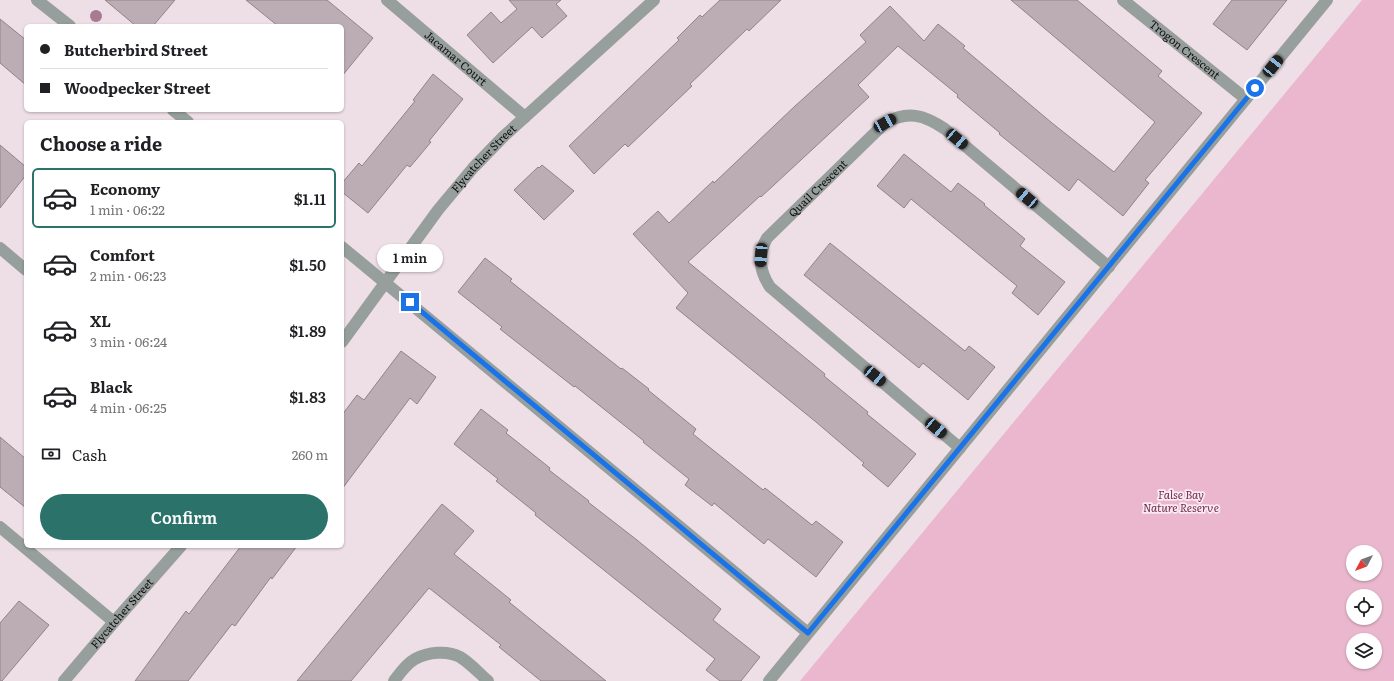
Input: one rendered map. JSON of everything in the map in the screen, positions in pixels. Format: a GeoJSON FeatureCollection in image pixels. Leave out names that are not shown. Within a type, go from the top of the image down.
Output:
{"type":"FeatureCollection","features":[{"type":"Feature","properties":{"kind":"street"},"geometry":{"type":"LineString","coordinates":[[38,0],[68,24]]}},
{"type":"Feature","properties":{"kind":"street","name":"Jacamar Court"},"geometry":{"type":"LineString","coordinates":[[387,0],[525,117]]}},
{"type":"Feature","properties":{"kind":"street","name":"Flycatcher Street"},"geometry":{"type":"LineString","coordinates":[[344,339],[438,210],[468,174],[503,137],[654,0]]}},
{"type":"Feature","properties":{"kind":"street","name":"Trogon Crescent"},"geometry":{"type":"LineString","coordinates":[[1123,0],[1246,99]]}},
{"type":"Feature","properties":{"kind":"street"},"geometry":{"type":"LineString","coordinates":[[769,681],[1327,0]]}},
{"type":"Feature","properties":{"kind":"street"},"geometry":{"type":"LineString","coordinates":[[176,112],[186,120]]}},
{"type":"Feature","properties":{"kind":"street","name":"Quail Crescent"},"geometry":{"type":"LineString","coordinates":[[960,448],[770,287],[764,279],[760,266],[762,246],[767,238],[885,123],[896,117],[919,116],[930,119],[945,129],[1109,266]]}},
{"type":"Feature","properties":{"kind":"street"},"geometry":{"type":"LineString","coordinates":[[0,248],[24,268]]}},
{"type":"Feature","properties":{"kind":"street"},"geometry":{"type":"LineString","coordinates":[[344,249],[808,633]]}},
{"type":"Feature","properties":{"kind":"street"},"geometry":{"type":"LineString","coordinates":[[0,527],[24,547]]}},
{"type":"Feature","properties":{"kind":"street"},"geometry":{"type":"LineString","coordinates":[[25,548],[114,622]]}},
{"type":"Feature","properties":{"kind":"street","name":"Flycatcher Street"},"geometry":{"type":"LineString","coordinates":[[64,681],[179,548]]}},
{"type":"Feature","properties":{"kind":"street"},"geometry":{"type":"LineString","coordinates":[[394,681],[405,667],[415,659],[438,652],[450,654],[460,658],[488,681]]}},
{"type":"Feature","properties":{"kind":"green space","name":"False Bay Nature Reserve"},"geometry":{"type":"Polygon","coordinates":[[[1362,0],[1394,0],[1394,681],[800,681],[1362,0]]]}},
{"type":"Feature","properties":{"kind":"building"},"geometry":{"type":"Polygon","coordinates":[[[105,0],[175,0],[155,24],[134,24],[105,0]]]}},
{"type":"Feature","properties":{"kind":"building"},"geometry":{"type":"Polygon","coordinates":[[[246,0],[327,0],[373,38],[344,74],[344,24],[276,24],[246,0]]]}},
{"type":"Feature","properties":{"kind":"building"},"geometry":{"type":"Polygon","coordinates":[[[509,0],[561,0],[556,4],[567,16],[542,38],[532,27],[493,63],[467,35],[491,12],[501,23],[517,9],[509,0]]]}},
{"type":"Feature","properties":{"kind":"building"},"geometry":{"type":"Polygon","coordinates":[[[720,0],[781,0],[749,31],[747,29],[690,84],[692,86],[628,147],[625,144],[594,174],[569,146],[679,40],[677,38],[700,15],[702,17],[720,0]]]}},
{"type":"Feature","properties":{"kind":"building"},"geometry":{"type":"Polygon","coordinates":[[[1011,0],[1077,0],[1162,71],[1158,76],[1202,113],[1145,180],[1149,183],[1123,216],[1078,179],[1069,191],[999,134],[1000,133],[957,97],[958,95],[898,46],[858,85],[869,97],[688,262],[825,374],[824,376],[868,412],[867,414],[916,454],[888,487],[862,465],[864,463],[816,422],[676,308],[688,293],[633,234],[658,211],[669,223],[866,42],[860,35],[890,6],[924,41],[938,24],[965,46],[963,48],[1052,123],[1114,172],[1155,122],[1011,0]]]}},
{"type":"Feature","properties":{"kind":"building"},"geometry":{"type":"Polygon","coordinates":[[[1232,0],[1287,0],[1247,50],[1213,24],[1232,0]]]}},
{"type":"Feature","properties":{"kind":"building"},"geometry":{"type":"Polygon","coordinates":[[[0,19],[24,38],[24,83],[0,63],[0,19]]]}},
{"type":"Feature","properties":{"kind":"building"},"geometry":{"type":"Polygon","coordinates":[[[433,74],[463,99],[429,141],[431,142],[410,167],[407,165],[368,213],[344,194],[344,181],[359,163],[362,166],[415,101],[413,100],[433,74]]]}},
{"type":"Feature","properties":{"kind":"building"},"geometry":{"type":"Polygon","coordinates":[[[0,145],[24,165],[24,178],[0,208],[0,145]]]}},
{"type":"Feature","properties":{"kind":"building"},"geometry":{"type":"Polygon","coordinates":[[[904,154],[951,192],[958,183],[985,204],[984,205],[1025,239],[1020,246],[1065,282],[1038,315],[1012,293],[1017,286],[911,199],[904,208],[877,186],[904,154]]]}},
{"type":"Feature","properties":{"kind":"building"},"geometry":{"type":"Polygon","coordinates":[[[542,165],[574,191],[544,220],[514,190],[542,165]]]}},
{"type":"Feature","properties":{"kind":"building"},"geometry":{"type":"Polygon","coordinates":[[[830,243],[965,351],[969,346],[995,367],[968,400],[923,363],[919,368],[804,275],[830,243]]]}},
{"type":"Feature","properties":{"kind":"building"},"geometry":{"type":"Polygon","coordinates":[[[485,258],[512,279],[510,281],[621,369],[622,368],[649,389],[648,390],[696,429],[693,434],[763,490],[765,488],[812,525],[816,521],[843,542],[816,577],[768,539],[764,544],[714,503],[712,506],[685,485],[689,479],[575,386],[574,387],[500,329],[502,327],[458,292],[485,258]]]}},
{"type":"Feature","properties":{"kind":"building"},"geometry":{"type":"Polygon","coordinates":[[[401,351],[436,377],[417,404],[410,398],[344,486],[344,412],[357,395],[364,400],[401,351]]]}},
{"type":"Feature","properties":{"kind":"building"},"geometry":{"type":"Polygon","coordinates":[[[481,409],[508,430],[506,433],[550,468],[549,470],[721,609],[713,620],[760,657],[741,681],[720,681],[706,670],[715,659],[535,515],[536,513],[496,481],[498,479],[454,444],[481,409]]]}},
{"type":"Feature","properties":{"kind":"building"},"geometry":{"type":"Polygon","coordinates":[[[0,437],[24,457],[24,506],[0,487],[0,437]]]}},
{"type":"Feature","properties":{"kind":"building"},"geometry":{"type":"Polygon","coordinates":[[[442,504],[474,531],[454,554],[511,600],[509,602],[606,681],[541,681],[499,647],[501,645],[429,588],[351,681],[297,681],[442,504]]]}},
{"type":"Feature","properties":{"kind":"building"},"geometry":{"type":"Polygon","coordinates":[[[239,548],[295,548],[272,579],[271,577],[235,626],[232,624],[188,681],[135,681],[186,611],[189,614],[239,548]]]}},
{"type":"Feature","properties":{"kind":"building"},"geometry":{"type":"Polygon","coordinates":[[[19,601],[49,625],[2,681],[0,681],[0,623],[19,601]]]}},
{"type":"Feature","properties":{"kind":"route"},"geometry":{"type":"LineString","coordinates":[[410,302],[808,633],[1255,88]]}}]}
